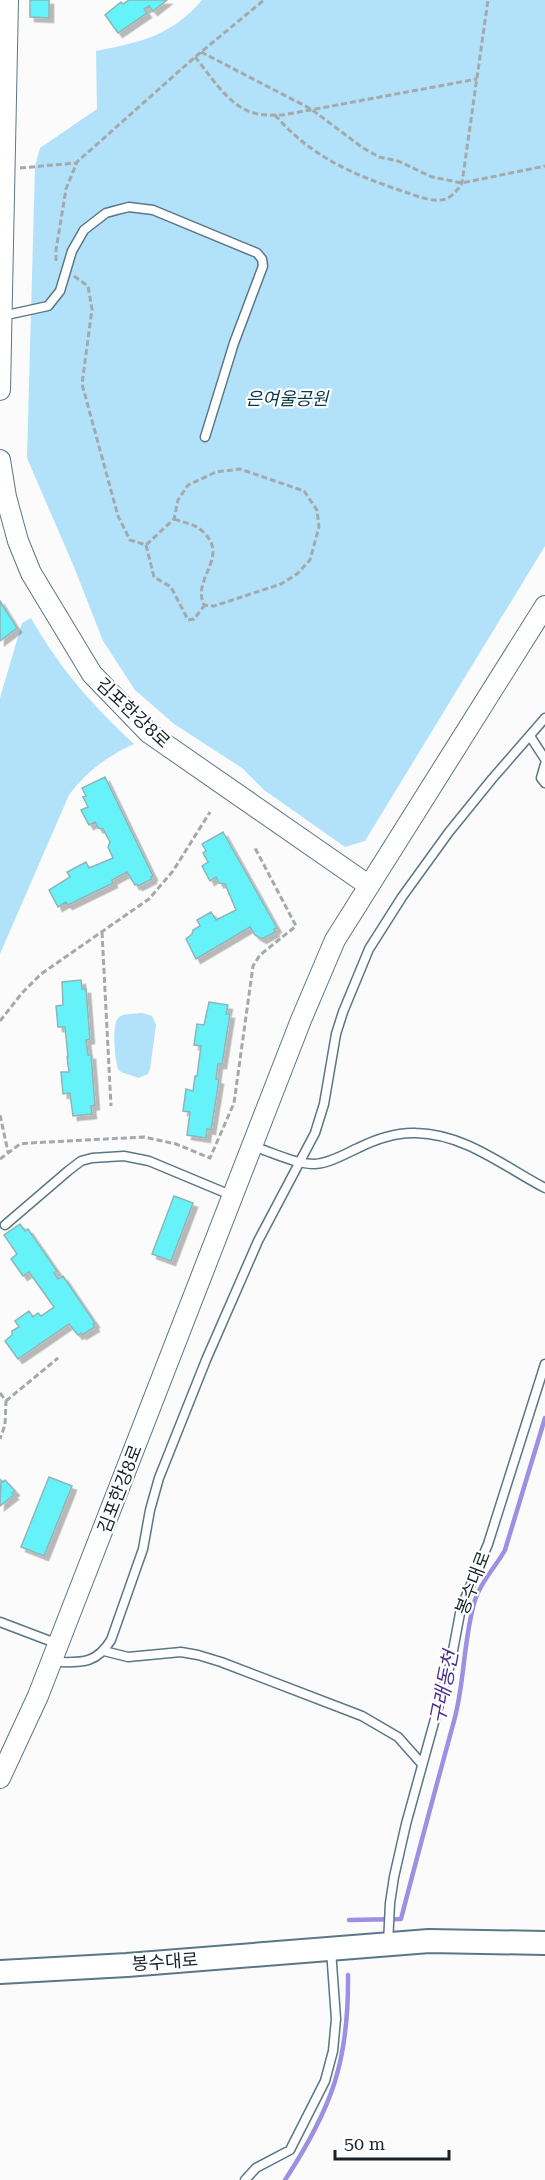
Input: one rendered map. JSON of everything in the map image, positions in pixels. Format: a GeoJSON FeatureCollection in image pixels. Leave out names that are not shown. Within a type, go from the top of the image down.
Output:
{"type":"FeatureCollection","features":[{"type":"Feature","properties":{"kind":"main road","name":"봉수대로"},"geometry":{"type":"LineString","coordinates":[[0,1972],[331,1950],[388,1938],[429,1941],[545,1942]]}},
{"type":"Feature","properties":{"kind":"street"},"geometry":{"type":"LineString","coordinates":[[0,390],[8,0]]}},
{"type":"Feature","properties":{"kind":"street","name":"김포한강8로"},"geometry":{"type":"LineString","coordinates":[[0,460],[6,497],[18,541],[31,573],[92,674],[149,733],[368,885]]}},
{"type":"Feature","properties":{"kind":"street","name":"김포한강8로"},"geometry":{"type":"LineString","coordinates":[[0,1778],[34,1706],[301,1020],[335,940],[545,606]]}},
{"type":"Feature","properties":{"kind":"street","name":"김포한강8로"},"geometry":{"type":"LineString","coordinates":[[234,1197],[258,1148],[341,941],[368,885]]}},
{"type":"Feature","properties":{"kind":"lane"},"geometry":{"type":"LineString","coordinates":[[2,316],[48,306],[60,291],[72,251],[84,230],[106,213],[129,207],[153,210],[170,216],[257,253],[262,259],[263,266],[234,343],[205,437]]}},
{"type":"Feature","properties":{"kind":"lane"},"geometry":{"type":"LineString","coordinates":[[0,1622],[55,1653],[89,1661],[104,1651],[111,1640],[143,1549],[159,1478],[214,1342],[263,1232],[301,1162],[321,1116],[332,1052],[343,1012],[369,950],[402,897],[449,832],[545,718]]}},
{"type":"Feature","properties":{"kind":"lane"},"geometry":{"type":"LineString","coordinates":[[530,736],[545,759]]}},
{"type":"Feature","properties":{"kind":"lane"},"geometry":{"type":"LineString","coordinates":[[545,764],[541,778],[545,783]]}},
{"type":"Feature","properties":{"kind":"lane"},"geometry":{"type":"LineString","coordinates":[[258,1148],[301,1162],[317,1164],[391,1135],[415,1133],[440,1135],[474,1147],[545,1188]]}},
{"type":"Feature","properties":{"kind":"lane"},"geometry":{"type":"LineString","coordinates":[[5,1225],[68,1171],[81,1161],[92,1158],[124,1156],[149,1161],[234,1197]]}},
{"type":"Feature","properties":{"kind":"lane","name":"봉수대로"},"geometry":{"type":"LineString","coordinates":[[388,1938],[390,1903],[406,1824],[451,1661],[461,1608],[488,1544],[545,1364]]}},
{"type":"Feature","properties":{"kind":"lane"},"geometry":{"type":"LineString","coordinates":[[104,1651],[128,1657],[181,1652],[198,1654],[221,1662],[362,1716],[398,1737],[422,1764]]}},
{"type":"Feature","properties":{"kind":"lane"},"geometry":{"type":"LineString","coordinates":[[244,2180],[256,2169],[290,2150],[325,2081],[333,2051],[336,2019],[331,1950]]}},
{"type":"Feature","properties":{"kind":"path"},"geometry":{"type":"LineString","coordinates":[[146,545],[130,540],[118,516],[82,384],[92,309],[88,286],[79,278],[57,269],[56,250],[66,189],[77,162],[195,57],[264,0]]}},
{"type":"Feature","properties":{"kind":"path"},"geometry":{"type":"LineString","coordinates":[[275,115],[297,138],[351,173],[417,196],[437,200],[446,199],[454,194],[462,183],[488,0]]}},
{"type":"Feature","properties":{"kind":"path"},"geometry":{"type":"LineString","coordinates":[[201,52],[311,109],[363,148],[379,157],[398,161],[432,177],[462,183],[545,166]]}},
{"type":"Feature","properties":{"kind":"path"},"geometry":{"type":"LineString","coordinates":[[195,57],[233,102],[243,109],[265,115],[477,79]]}},
{"type":"Feature","properties":{"kind":"path"},"geometry":{"type":"LineString","coordinates":[[35,166],[77,162]]}},
{"type":"Feature","properties":{"kind":"path"},"geometry":{"type":"LineString","coordinates":[[146,545],[174,519],[178,500],[188,485],[216,471],[240,469],[304,491],[317,510],[319,527],[310,560],[297,574],[281,584],[214,606],[204,605]]}},
{"type":"Feature","properties":{"kind":"path"},"geometry":{"type":"LineString","coordinates":[[174,519],[199,528],[213,544],[213,563],[200,588],[200,597],[204,605]]}},
{"type":"Feature","properties":{"kind":"path"},"geometry":{"type":"LineString","coordinates":[[146,545],[154,577],[171,587],[188,620],[194,619],[204,605]]}},
{"type":"Feature","properties":{"kind":"path"},"geometry":{"type":"LineString","coordinates":[[0,1021],[22,993],[41,974],[149,899],[162,886],[210,812]]}},
{"type":"Feature","properties":{"kind":"path"},"geometry":{"type":"LineString","coordinates":[[0,1159],[20,1144],[144,1137],[168,1142],[210,1158],[234,1103],[253,966],[260,955],[296,926],[254,846]]}},
{"type":"Feature","properties":{"kind":"path"},"geometry":{"type":"LineString","coordinates":[[102,932],[111,1106]]}},
{"type":"Feature","properties":{"kind":"path"},"geometry":{"type":"LineString","coordinates":[[0,1115],[8,1152]]}},
{"type":"Feature","properties":{"kind":"path"},"geometry":{"type":"LineString","coordinates":[[6,1401],[58,1358]]}},
{"type":"Feature","properties":{"kind":"path"},"geometry":{"type":"LineString","coordinates":[[0,1393],[6,1401],[5,1425],[0,1439]]}},
{"type":"Feature","properties":{"kind":"green space","name":"은여울공원"},"geometry":{"type":"Polygon","coordinates":[[[202,0],[545,0],[545,546],[365,841],[345,847],[264,790],[242,768],[174,724],[135,690],[103,641],[27,458],[35,166],[40,148],[97,109],[96,51],[141,40],[167,30],[202,0]]]}},
{"type":"Feature","properties":{"kind":"green space"},"geometry":{"type":"Polygon","coordinates":[[[31,618],[77,685],[134,744],[98,765],[69,795],[0,954],[0,698],[22,623],[31,618]]]}},
{"type":"Feature","properties":{"kind":"green space"},"geometry":{"type":"Polygon","coordinates":[[[142,1013],[152,1016],[156,1025],[150,1069],[148,1074],[139,1078],[118,1069],[114,1034],[119,1017],[142,1013]]]}},
{"type":"Feature","properties":{"kind":"building"},"geometry":{"type":"Polygon","coordinates":[[[30,0],[49,0],[49,18],[30,17],[30,0]]]}},
{"type":"Feature","properties":{"kind":"building"},"geometry":{"type":"Polygon","coordinates":[[[129,0],[167,0],[153,11],[149,6],[144,9],[147,13],[118,33],[105,15],[121,2],[123,4],[129,0]]]}},
{"type":"Feature","properties":{"kind":"building"},"geometry":{"type":"Polygon","coordinates":[[[0,601],[17,628],[0,641],[0,601]]]}},
{"type":"Feature","properties":{"kind":"building"},"geometry":{"type":"Polygon","coordinates":[[[105,777],[153,876],[152,879],[138,886],[127,872],[112,880],[113,883],[68,905],[66,902],[58,907],[49,890],[70,877],[67,872],[86,862],[89,868],[113,858],[108,847],[110,842],[103,829],[98,828],[95,822],[89,825],[81,810],[88,807],[82,788],[105,777]]]}},
{"type":"Feature","properties":{"kind":"building"},"geometry":{"type":"Polygon","coordinates":[[[223,832],[277,928],[274,929],[275,932],[262,939],[255,935],[250,927],[196,959],[186,939],[193,930],[200,926],[197,920],[211,912],[216,920],[236,910],[225,884],[219,883],[216,877],[210,881],[202,866],[208,862],[203,853],[206,851],[202,844],[223,832]]]}},
{"type":"Feature","properties":{"kind":"building"},"geometry":{"type":"Polygon","coordinates":[[[81,980],[82,989],[86,989],[90,1039],[86,1040],[88,1055],[91,1055],[95,1105],[91,1106],[92,1114],[73,1116],[70,1093],[63,1094],[61,1072],[69,1072],[68,1057],[65,1027],[58,1027],[56,1006],[63,1005],[62,982],[81,980]]]}},
{"type":"Feature","properties":{"kind":"building"},"geometry":{"type":"Polygon","coordinates":[[[209,1002],[228,1005],[226,1014],[230,1014],[222,1064],[218,1064],[216,1079],[219,1080],[211,1130],[207,1129],[206,1138],[187,1135],[190,1112],[183,1111],[186,1089],[193,1091],[195,1076],[197,1076],[201,1046],[194,1045],[197,1024],[204,1025],[209,1002]]]}},
{"type":"Feature","properties":{"kind":"building"},"geometry":{"type":"Polygon","coordinates":[[[174,1196],[193,1203],[171,1261],[152,1254],[174,1196]]]}},
{"type":"Feature","properties":{"kind":"building"},"geometry":{"type":"Polygon","coordinates":[[[20,1224],[25,1231],[28,1229],[57,1271],[54,1273],[58,1279],[63,1276],[95,1323],[93,1324],[95,1327],[78,1335],[69,1324],[18,1359],[5,1341],[12,1335],[12,1331],[19,1327],[15,1321],[29,1311],[33,1317],[38,1313],[41,1316],[54,1307],[29,1272],[23,1276],[11,1259],[17,1254],[4,1235],[20,1224]]]}},
{"type":"Feature","properties":{"kind":"building"},"geometry":{"type":"Polygon","coordinates":[[[49,1477],[72,1486],[44,1556],[21,1547],[49,1477]]]}},
{"type":"Feature","properties":{"kind":"building"},"geometry":{"type":"Polygon","coordinates":[[[1,1480],[3,1482],[5,1480],[15,1491],[12,1493],[14,1495],[0,1506],[1,1480]]]}},
{"type":"Feature","properties":{"kind":"waterway","name":"구래동천"},"geometry":{"type":"LineString","coordinates":[[349,1920],[401,1919],[458,1706],[468,1630],[475,1600],[505,1550],[545,1418]]}},
{"type":"Feature","properties":{"kind":"waterway","name":"구래동천"},"geometry":{"type":"LineString","coordinates":[[285,2180],[315,2130],[334,2083],[345,2033],[348,1975]]}}]}
